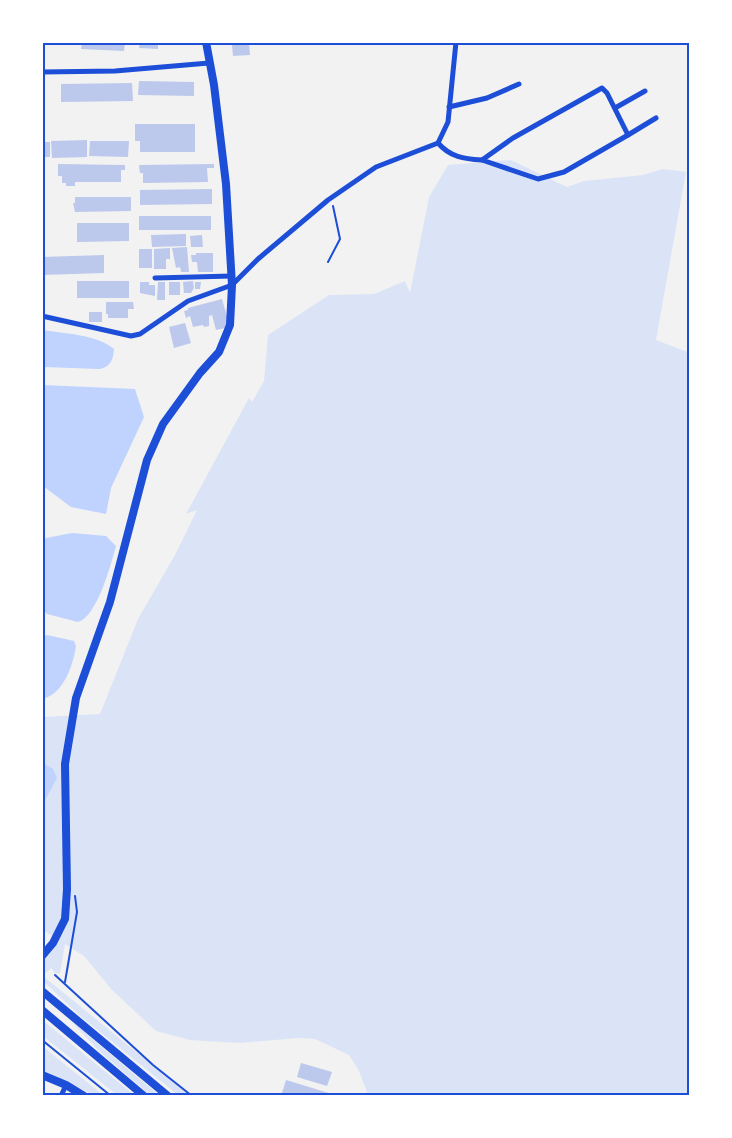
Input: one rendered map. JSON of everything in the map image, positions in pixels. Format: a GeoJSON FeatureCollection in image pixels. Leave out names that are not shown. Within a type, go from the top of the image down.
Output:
{"type":"FeatureCollection","features":[{"type":"Feature","properties":{"kind":"street"},"geometry":{"type":"LineString","coordinates":[[42,956],[53,944],[65,919],[67,889],[65,764],[76,698],[110,602],[147,460],[163,424],[200,373],[219,352],[230,325],[232,276],[226,184],[206,42]]}},
{"type":"Feature","properties":{"kind":"street"},"geometry":{"type":"LineString","coordinates":[[42,316],[131,336],[140,334],[188,301],[232,285],[258,259],[332,198],[376,166],[438,143],[448,122],[456,42]]}},
{"type":"Feature","properties":{"kind":"street"},"geometry":{"type":"LineString","coordinates":[[42,72],[114,71],[209,63]]}},
{"type":"Feature","properties":{"kind":"street"},"geometry":{"type":"LineString","coordinates":[[450,107],[487,98],[519,84]]}},
{"type":"Feature","properties":{"kind":"street"},"geometry":{"type":"LineString","coordinates":[[482,160],[514,138],[602,88],[607,93],[628,135]]}},
{"type":"Feature","properties":{"kind":"street"},"geometry":{"type":"LineString","coordinates":[[615,108],[645,91]]}},
{"type":"Feature","properties":{"kind":"street"},"geometry":{"type":"LineString","coordinates":[[438,143],[445,151],[461,159],[482,160],[538,180],[564,172],[656,118]]}},
{"type":"Feature","properties":{"kind":"street"},"geometry":{"type":"LineString","coordinates":[[155,278],[232,276]]}},
{"type":"Feature","properties":{"kind":"street"},"geometry":{"type":"LineString","coordinates":[[42,991],[168,1096]]}},
{"type":"Feature","properties":{"kind":"street"},"geometry":{"type":"LineString","coordinates":[[42,1010],[144,1096]]}},
{"type":"Feature","properties":{"kind":"street"},"geometry":{"type":"LineString","coordinates":[[42,1075],[66,1084],[84,1096]]}},
{"type":"Feature","properties":{"kind":"street"},"geometry":{"type":"LineString","coordinates":[[61,1096],[66,1084]]}},
{"type":"Feature","properties":{"kind":"path"},"geometry":{"type":"LineString","coordinates":[[328,262],[340,239],[332,198]]}},
{"type":"Feature","properties":{"kind":"path"},"geometry":{"type":"LineString","coordinates":[[65,982],[78,912],[77,898],[67,889]]}},
{"type":"Feature","properties":{"kind":"path"},"geometry":{"type":"LineString","coordinates":[[55,975],[65,982],[153,1065],[192,1096]]}},
{"type":"Feature","properties":{"kind":"path"},"geometry":{"type":"LineString","coordinates":[[42,1040],[111,1096]]}},
{"type":"Feature","properties":{"kind":"shaded area"},"geometry":{"type":"Polygon","coordinates":[[[511,160],[567,187],[584,181],[643,175],[663,169],[686,172],[656,340],[690,353],[689,1095],[368,1095],[359,1071],[349,1055],[315,1039],[299,1038],[239,1043],[190,1040],[156,1031],[112,990],[84,956],[65,944],[60,973],[56,974],[51,968],[43,976],[44,960],[57,939],[43,930],[43,717],[100,714],[138,619],[176,553],[197,510],[186,514],[249,398],[252,402],[264,381],[268,335],[329,295],[374,294],[405,281],[410,293],[429,197],[448,165],[511,160]]]}},
{"type":"Feature","properties":{"kind":"shaded area"},"geometry":{"type":"Polygon","coordinates":[[[43,976],[189,1095],[178,1095],[79,1015],[43,981],[43,976]]]}},
{"type":"Feature","properties":{"kind":"shaded area"},"geometry":{"type":"Polygon","coordinates":[[[42,1020],[134,1095],[117,1095],[43,1036],[42,1020]]]}},
{"type":"Feature","properties":{"kind":"shaded area"},"geometry":{"type":"Polygon","coordinates":[[[70,1020],[159,1095],[150,1095],[99,1051],[70,1020]]]}},
{"type":"Feature","properties":{"kind":"shaded area"},"geometry":{"type":"Polygon","coordinates":[[[42,1046],[103,1095],[94,1095],[43,1071],[42,1046]]]}},
{"type":"Feature","properties":{"kind":"water"},"geometry":{"type":"Polygon","coordinates":[[[43,330],[80,335],[98,340],[114,349],[112,359],[107,366],[100,369],[43,367],[43,330]]]}},
{"type":"Feature","properties":{"kind":"water"},"geometry":{"type":"Polygon","coordinates":[[[42,385],[135,389],[144,417],[111,488],[106,514],[71,507],[43,486],[42,385]]]}},
{"type":"Feature","properties":{"kind":"water"},"geometry":{"type":"Polygon","coordinates":[[[72,533],[106,536],[116,546],[107,577],[97,601],[85,618],[78,622],[47,614],[43,610],[43,543],[46,538],[72,533]]]}},
{"type":"Feature","properties":{"kind":"water"},"geometry":{"type":"Polygon","coordinates":[[[47,635],[74,641],[76,646],[70,670],[62,685],[57,691],[43,699],[43,637],[47,635]]]}},
{"type":"Feature","properties":{"kind":"water"},"geometry":{"type":"Polygon","coordinates":[[[43,763],[53,769],[57,778],[43,804],[43,763]]]}},
{"type":"Feature","properties":{"kind":"building"},"geometry":{"type":"Polygon","coordinates":[[[82,42],[125,42],[124,51],[81,49],[82,42]]]}},
{"type":"Feature","properties":{"kind":"building"},"geometry":{"type":"Polygon","coordinates":[[[140,42],[158,42],[158,49],[139,48],[140,42]]]}},
{"type":"Feature","properties":{"kind":"building"},"geometry":{"type":"Polygon","coordinates":[[[249,43],[250,55],[233,56],[232,45],[249,43]]]}},
{"type":"Feature","properties":{"kind":"building"},"geometry":{"type":"Polygon","coordinates":[[[139,81],[194,82],[194,96],[138,95],[139,81]]]}},
{"type":"Feature","properties":{"kind":"building"},"geometry":{"type":"Polygon","coordinates":[[[132,83],[133,101],[61,102],[61,84],[132,83]]]}},
{"type":"Feature","properties":{"kind":"building"},"geometry":{"type":"Polygon","coordinates":[[[135,124],[195,124],[195,152],[140,152],[140,141],[135,141],[135,124]]]}},
{"type":"Feature","properties":{"kind":"building"},"geometry":{"type":"Polygon","coordinates":[[[87,140],[87,157],[52,158],[51,141],[87,140]]]}},
{"type":"Feature","properties":{"kind":"building"},"geometry":{"type":"Polygon","coordinates":[[[90,141],[129,141],[128,157],[89,156],[90,141]]]}},
{"type":"Feature","properties":{"kind":"building"},"geometry":{"type":"Polygon","coordinates":[[[42,142],[50,142],[50,157],[42,157],[42,142]]]}},
{"type":"Feature","properties":{"kind":"building"},"geometry":{"type":"Polygon","coordinates":[[[58,164],[125,165],[125,170],[121,170],[121,182],[75,182],[75,186],[66,186],[66,183],[62,183],[62,176],[58,176],[58,164]]]}},
{"type":"Feature","properties":{"kind":"building"},"geometry":{"type":"Polygon","coordinates":[[[214,164],[214,168],[207,168],[208,182],[143,183],[143,173],[140,173],[139,165],[214,164]]]}},
{"type":"Feature","properties":{"kind":"building"},"geometry":{"type":"Polygon","coordinates":[[[212,189],[212,204],[140,205],[140,190],[212,189]]]}},
{"type":"Feature","properties":{"kind":"building"},"geometry":{"type":"Polygon","coordinates":[[[75,197],[131,197],[131,211],[75,212],[73,203],[75,203],[75,197]]]}},
{"type":"Feature","properties":{"kind":"building"},"geometry":{"type":"Polygon","coordinates":[[[139,216],[211,216],[211,230],[139,230],[139,216]]]}},
{"type":"Feature","properties":{"kind":"building"},"geometry":{"type":"Polygon","coordinates":[[[77,223],[129,223],[129,241],[77,242],[77,223]]]}},
{"type":"Feature","properties":{"kind":"building"},"geometry":{"type":"Polygon","coordinates":[[[186,234],[186,246],[152,247],[151,235],[186,234]]]}},
{"type":"Feature","properties":{"kind":"building"},"geometry":{"type":"Polygon","coordinates":[[[202,235],[203,247],[191,247],[190,236],[202,235]]]}},
{"type":"Feature","properties":{"kind":"building"},"geometry":{"type":"Polygon","coordinates":[[[187,247],[189,272],[181,272],[180,267],[176,268],[172,248],[187,247]]]}},
{"type":"Feature","properties":{"kind":"building"},"geometry":{"type":"Polygon","coordinates":[[[170,248],[170,259],[166,259],[166,269],[154,269],[154,249],[170,248]]]}},
{"type":"Feature","properties":{"kind":"building"},"geometry":{"type":"Polygon","coordinates":[[[139,249],[152,249],[152,268],[139,268],[139,249]]]}},
{"type":"Feature","properties":{"kind":"building"},"geometry":{"type":"Polygon","coordinates":[[[196,253],[213,253],[213,272],[198,272],[197,262],[192,262],[191,255],[196,255],[196,253]]]}},
{"type":"Feature","properties":{"kind":"building"},"geometry":{"type":"Polygon","coordinates":[[[104,255],[104,273],[42,275],[42,257],[104,255]]]}},
{"type":"Feature","properties":{"kind":"building"},"geometry":{"type":"Polygon","coordinates":[[[77,281],[129,281],[129,298],[77,298],[77,281]]]}},
{"type":"Feature","properties":{"kind":"building"},"geometry":{"type":"Polygon","coordinates":[[[193,281],[194,288],[191,293],[184,293],[183,282],[193,281]]]}},
{"type":"Feature","properties":{"kind":"building"},"geometry":{"type":"Polygon","coordinates":[[[140,282],[149,282],[149,285],[155,285],[155,296],[140,293],[140,282]]]}},
{"type":"Feature","properties":{"kind":"building"},"geometry":{"type":"Polygon","coordinates":[[[158,282],[165,282],[165,300],[157,300],[158,282]]]}},
{"type":"Feature","properties":{"kind":"building"},"geometry":{"type":"Polygon","coordinates":[[[169,282],[180,282],[180,295],[169,295],[169,282]]]}},
{"type":"Feature","properties":{"kind":"building"},"geometry":{"type":"Polygon","coordinates":[[[195,282],[201,282],[200,289],[195,289],[195,282]]]}},
{"type":"Feature","properties":{"kind":"building"},"geometry":{"type":"Polygon","coordinates":[[[222,299],[230,327],[216,330],[212,315],[209,316],[209,326],[204,327],[203,325],[193,327],[190,316],[186,318],[184,311],[188,310],[188,308],[222,299]]]}},
{"type":"Feature","properties":{"kind":"building"},"geometry":{"type":"Polygon","coordinates":[[[106,302],[133,302],[134,309],[128,309],[128,318],[108,318],[106,302]]]}},
{"type":"Feature","properties":{"kind":"building"},"geometry":{"type":"Polygon","coordinates":[[[89,312],[102,312],[102,322],[89,322],[89,312]]]}},
{"type":"Feature","properties":{"kind":"building"},"geometry":{"type":"Polygon","coordinates":[[[185,323],[191,343],[174,348],[169,327],[185,323]]]}},
{"type":"Feature","properties":{"kind":"building"},"geometry":{"type":"Polygon","coordinates":[[[301,1063],[332,1072],[327,1086],[297,1077],[301,1063]]]}},
{"type":"Feature","properties":{"kind":"building"},"geometry":{"type":"Polygon","coordinates":[[[286,1080],[332,1094],[332,1096],[281,1096],[286,1080]]]}}]}
